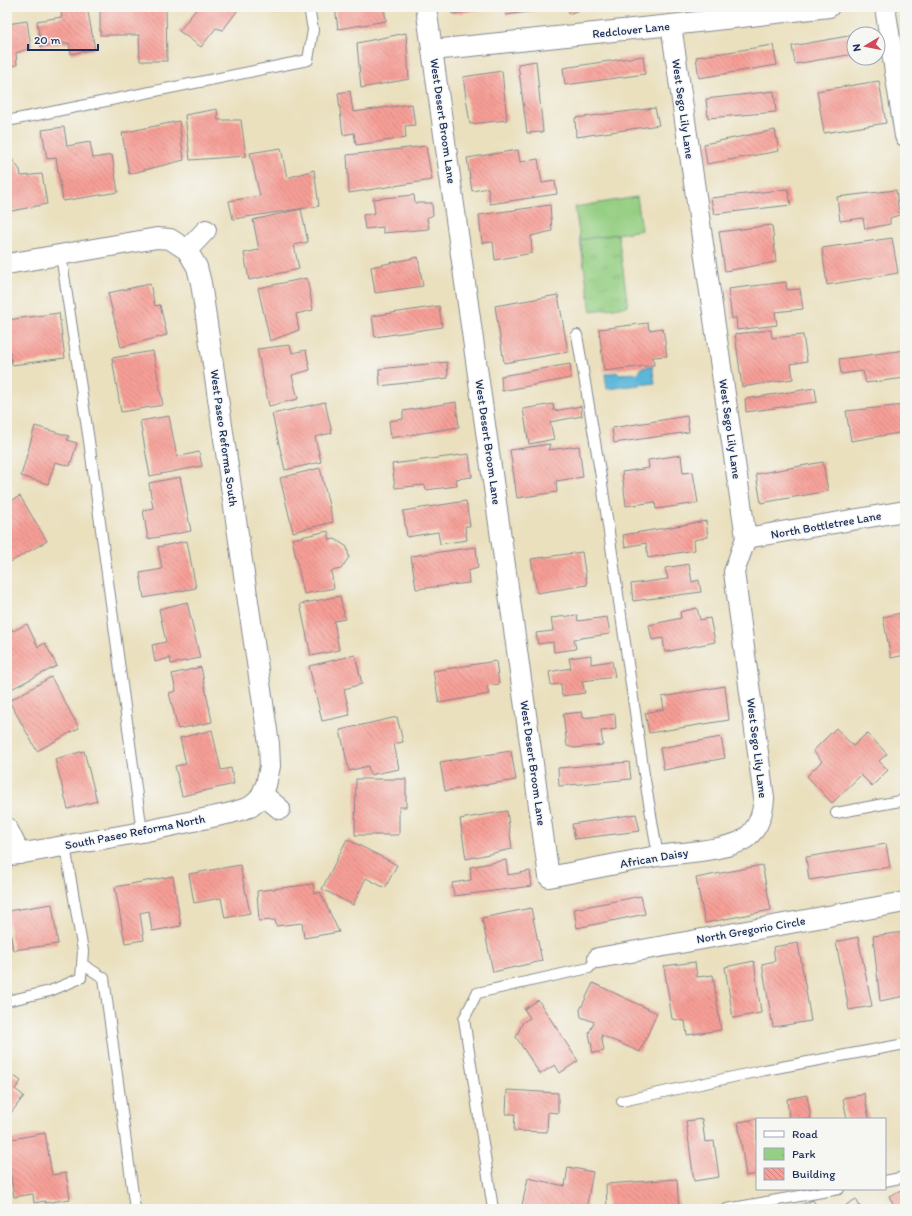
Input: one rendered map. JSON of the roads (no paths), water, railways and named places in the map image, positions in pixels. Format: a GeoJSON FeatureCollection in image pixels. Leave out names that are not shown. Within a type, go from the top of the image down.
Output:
{"type":"FeatureCollection","features":[{"type":"Feature","properties":{"kind":"street","name":"West Desert Broom Lane"},"geometry":{"type":"LineString","coordinates":[[426,7],[549,877]]}},
{"type":"Feature","properties":{"kind":"street","name":"Redclover Lane"},"geometry":{"type":"LineString","coordinates":[[433,50],[671,26],[829,7]]}},
{"type":"Feature","properties":{"kind":"street"},"geometry":{"type":"LineString","coordinates":[[885,7],[905,136]]}},
{"type":"Feature","properties":{"kind":"street","name":"West Sego Lily Lane"},"geometry":{"type":"LineString","coordinates":[[671,26],[746,538],[734,572],[764,798],[762,817],[754,830]]}},
{"type":"Feature","properties":{"kind":"street"},"geometry":{"type":"LineString","coordinates":[[187,250],[206,230]]}},
{"type":"Feature","properties":{"kind":"street","name":"West Paseo Reforma South"},"geometry":{"type":"LineString","coordinates":[[7,264],[157,238],[170,239],[187,250],[197,267],[201,283],[269,744],[270,766],[266,785],[256,800]]}},
{"type":"Feature","properties":{"kind":"street","name":"North Bottletree Lane"},"geometry":{"type":"LineString","coordinates":[[746,538],[905,511]]}},
{"type":"Feature","properties":{"kind":"street"},"geometry":{"type":"LineString","coordinates":[[256,800],[280,809]]}},
{"type":"Feature","properties":{"kind":"street","name":"South Paseo Reforma North"},"geometry":{"type":"LineString","coordinates":[[13,855],[142,832],[231,813],[256,800]]}},
{"type":"Feature","properties":{"kind":"street"},"geometry":{"type":"LineString","coordinates":[[7,828],[13,855]]}},
{"type":"Feature","properties":{"kind":"street","name":"African Daisy"},"geometry":{"type":"LineString","coordinates":[[549,877],[658,856],[739,843],[747,838],[754,830]]}},
{"type":"Feature","properties":{"kind":"street","name":"North Gregorio Circle"},"geometry":{"type":"LineString","coordinates":[[598,958],[905,902]]}},
{"type":"Feature","properties":{"kind":"lane"},"geometry":{"type":"LineString","coordinates":[[7,121],[308,60],[313,30],[309,7]]}},
{"type":"Feature","properties":{"kind":"lane"},"geometry":{"type":"LineString","coordinates":[[61,255],[89,441],[142,832]]}},
{"type":"Feature","properties":{"kind":"lane"},"geometry":{"type":"LineString","coordinates":[[577,335],[601,477],[644,774],[658,856]]}},
{"type":"Feature","properties":{"kind":"lane"},"geometry":{"type":"LineString","coordinates":[[836,813],[905,800]]}},
{"type":"Feature","properties":{"kind":"lane"},"geometry":{"type":"LineString","coordinates":[[7,1001],[50,991],[81,978],[83,951],[65,846]]}},
{"type":"Feature","properties":{"kind":"lane"},"geometry":{"type":"LineString","coordinates":[[493,1209],[464,1019],[477,993],[589,968],[598,958]]}},
{"type":"Feature","properties":{"kind":"lane"},"geometry":{"type":"LineString","coordinates":[[82,964],[104,978],[135,1209]]}},
{"type":"Feature","properties":{"kind":"lane"},"geometry":{"type":"LineString","coordinates":[[622,1100],[765,1070],[905,1044]]}},
{"type":"Feature","properties":{"kind":"lane"},"geometry":{"type":"LineString","coordinates":[[886,1181],[905,1177]]}},
{"type":"Feature","properties":{"kind":"lane"},"geometry":{"type":"LineString","coordinates":[[727,1209],[833,1190]]}},
{"type":"Feature","properties":{"kind":"water"},"geometry":{"type":"Polygon","coordinates":[[[652,366],[655,383],[607,389],[605,374],[616,372],[620,374],[639,373],[641,368],[652,366]]]}}]}
